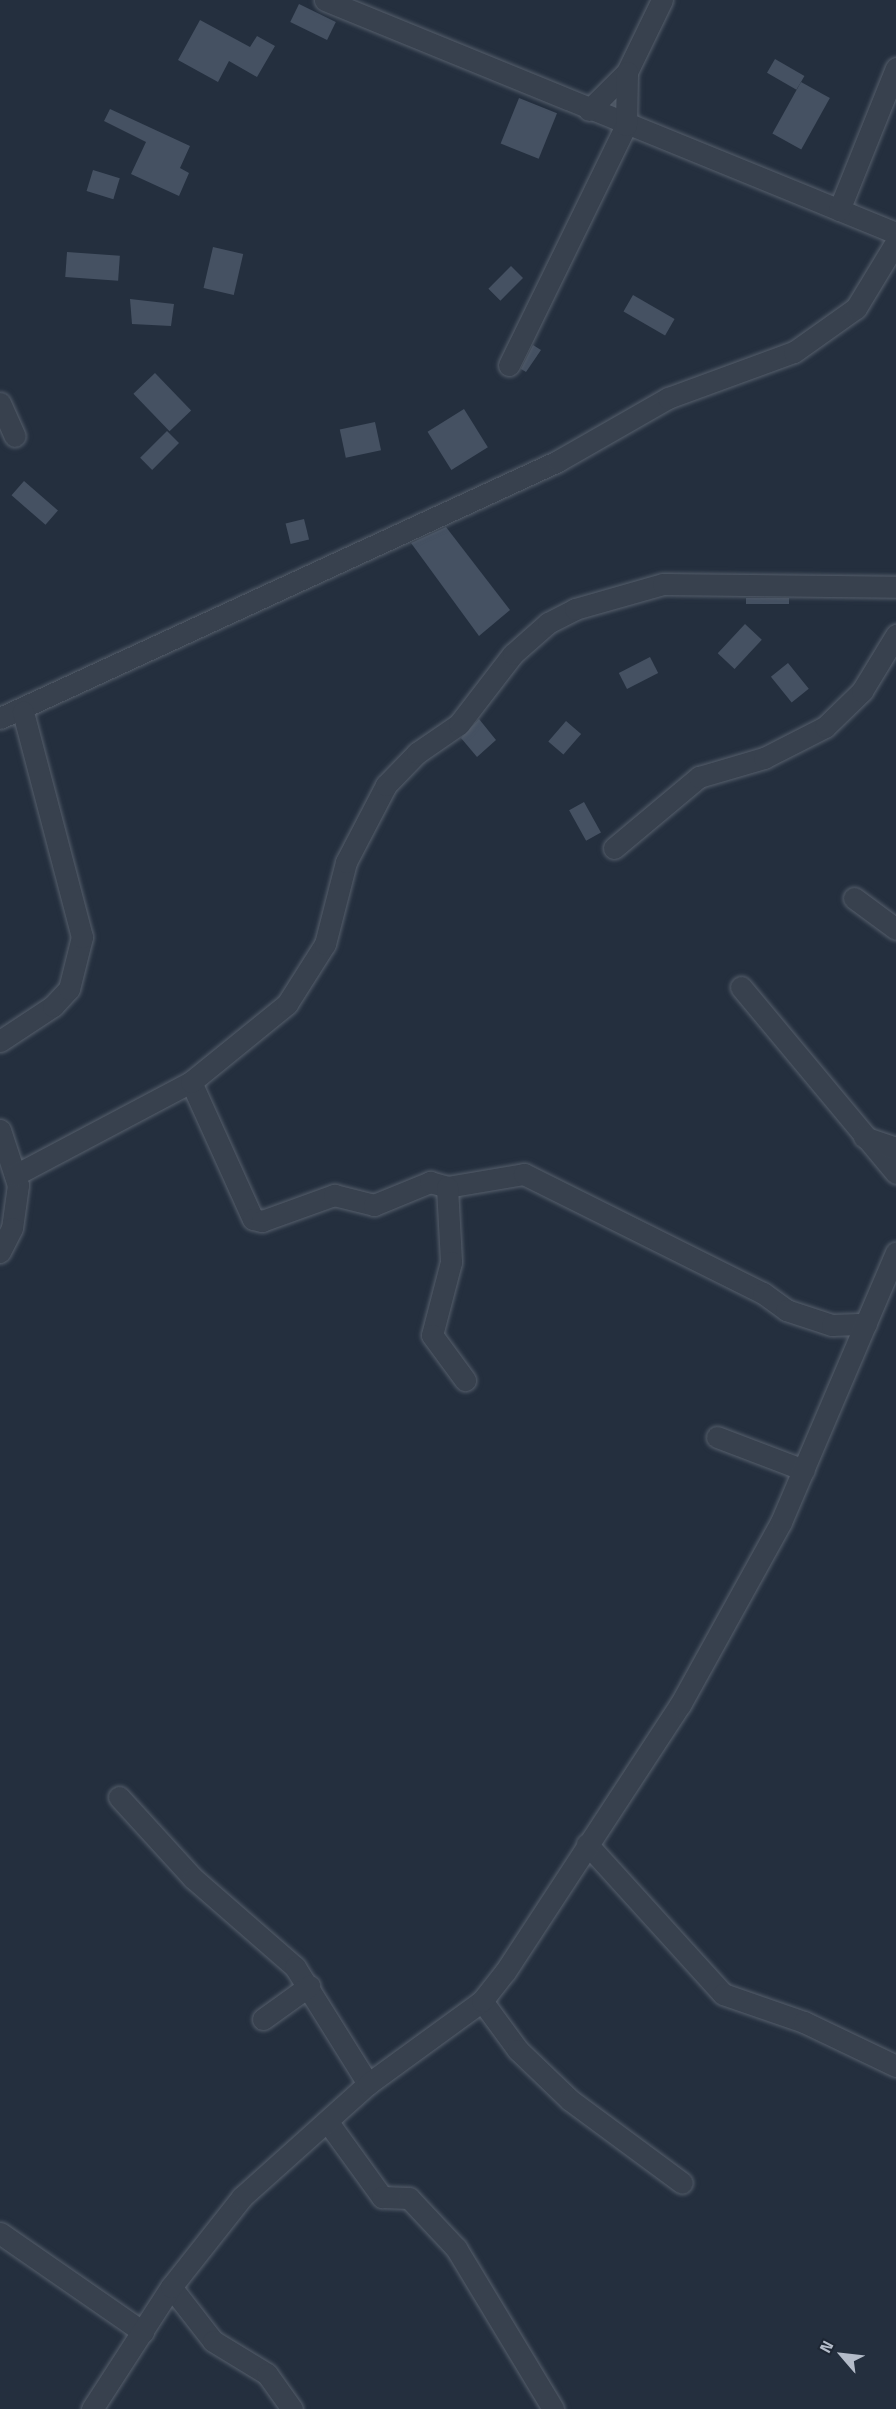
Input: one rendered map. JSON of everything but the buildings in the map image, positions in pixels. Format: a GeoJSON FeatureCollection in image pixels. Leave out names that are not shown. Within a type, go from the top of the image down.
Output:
{"type":"FeatureCollection","features":[{"type":"Feature","properties":{"kind":"street"},"geometry":{"type":"LineString","coordinates":[[325,0],[589,110],[896,233]]}},
{"type":"Feature","properties":{"kind":"street"},"geometry":{"type":"LineString","coordinates":[[589,110],[627,72],[662,0]]}},
{"type":"Feature","properties":{"kind":"street"},"geometry":{"type":"LineString","coordinates":[[839,210],[896,68]]}},
{"type":"Feature","properties":{"kind":"street"},"geometry":{"type":"LineString","coordinates":[[509,365],[626,125],[627,72]]}},
{"type":"Feature","properties":{"kind":"street"},"geometry":{"type":"LineString","coordinates":[[0,718],[23,712],[558,460],[668,398],[794,352],[856,308],[896,242]]}},
{"type":"Feature","properties":{"kind":"street"},"geometry":{"type":"LineString","coordinates":[[0,403],[15,436]]}},
{"type":"Feature","properties":{"kind":"street"},"geometry":{"type":"LineString","coordinates":[[15,1175],[191,1083],[237,1050],[301,985],[328,936],[353,846],[399,769],[459,724],[513,654],[548,623],[575,609],[663,584],[896,587]]}},
{"type":"Feature","properties":{"kind":"street"},"geometry":{"type":"LineString","coordinates":[[614,848],[699,777],[764,758],[825,727],[862,691],[896,635]]}},
{"type":"Feature","properties":{"kind":"street"},"geometry":{"type":"LineString","coordinates":[[0,1041],[53,1006],[69,989],[82,937],[23,712]]}},
{"type":"Feature","properties":{"kind":"street"},"geometry":{"type":"LineString","coordinates":[[854,898],[896,929]]}},
{"type":"Feature","properties":{"kind":"street"},"geometry":{"type":"LineString","coordinates":[[741,987],[896,1173]]}},
{"type":"Feature","properties":{"kind":"street"},"geometry":{"type":"LineString","coordinates":[[191,1083],[253,1219],[262,1221],[334,1195],[374,1205],[430,1182],[447,1186],[509,1172],[535,1177],[763,1293],[786,1310],[832,1325],[866,1324]]}},
{"type":"Feature","properties":{"kind":"street"},"geometry":{"type":"LineString","coordinates":[[0,1130],[15,1175],[17,1207],[0,1252]]}},
{"type":"Feature","properties":{"kind":"street"},"geometry":{"type":"LineString","coordinates":[[864,1137],[896,1148]]}},
{"type":"Feature","properties":{"kind":"street"},"geometry":{"type":"LineString","coordinates":[[447,1186],[451,1262],[432,1335],[465,1380]]}},
{"type":"Feature","properties":{"kind":"street"},"geometry":{"type":"LineString","coordinates":[[92,2409],[171,2287],[242,2197],[368,2084],[482,2001],[680,1704],[781,1522],[896,1252]]}},
{"type":"Feature","properties":{"kind":"street"},"geometry":{"type":"LineString","coordinates":[[717,1437],[804,1470]]}},
{"type":"Feature","properties":{"kind":"street"},"geometry":{"type":"LineString","coordinates":[[119,1797],[193,1878],[279,1949],[309,1986],[368,2084]]}},
{"type":"Feature","properties":{"kind":"street"},"geometry":{"type":"LineString","coordinates":[[587,1844],[723,1994],[804,2022],[896,2066]]}},
{"type":"Feature","properties":{"kind":"street"},"geometry":{"type":"LineString","coordinates":[[263,2019],[309,1986]]}},
{"type":"Feature","properties":{"kind":"street"},"geometry":{"type":"LineString","coordinates":[[482,2001],[518,2050],[570,2100],[682,2183]]}},
{"type":"Feature","properties":{"kind":"street"},"geometry":{"type":"LineString","coordinates":[[327,2121],[382,2197],[409,2198],[456,2248],[553,2409]]}},
{"type":"Feature","properties":{"kind":"street"},"geometry":{"type":"LineString","coordinates":[[0,2233],[143,2331]]}},
{"type":"Feature","properties":{"kind":"street"},"geometry":{"type":"LineString","coordinates":[[171,2287],[213,2341],[267,2374],[292,2409]]}}]}
